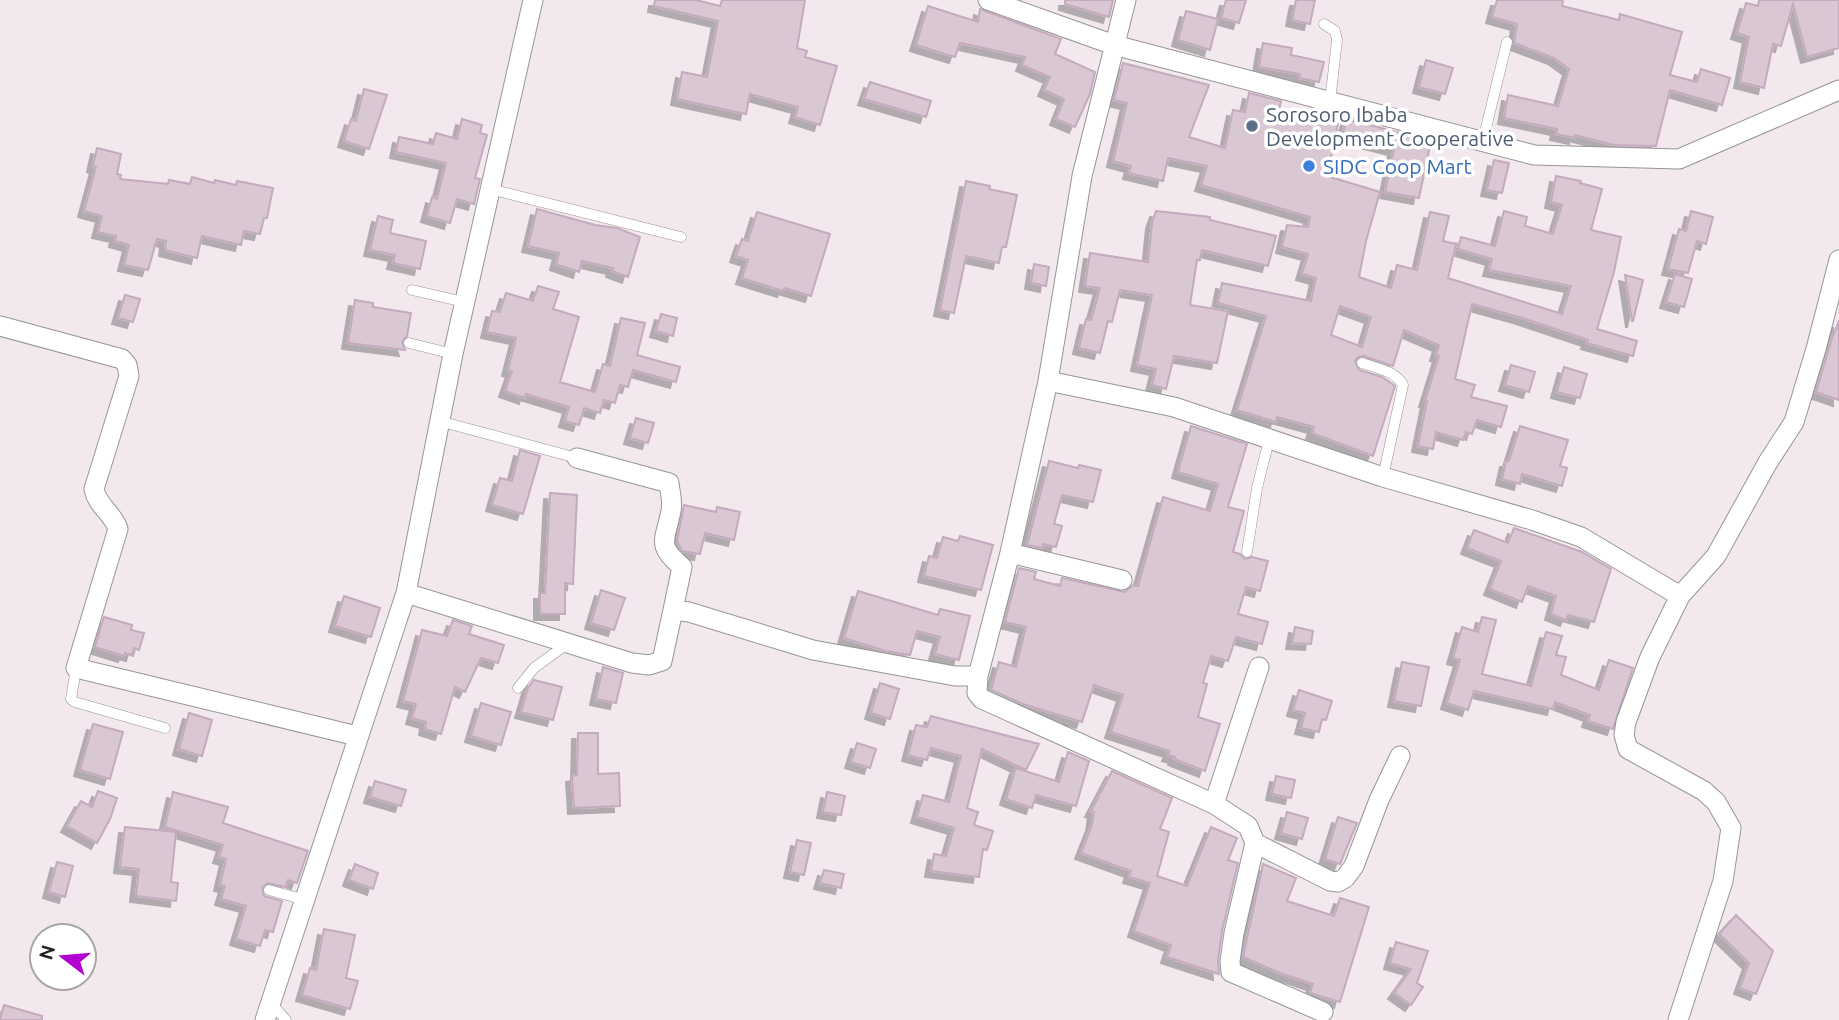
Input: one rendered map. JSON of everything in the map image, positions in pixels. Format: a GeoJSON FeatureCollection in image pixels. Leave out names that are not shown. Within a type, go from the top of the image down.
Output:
{"type":"FeatureCollection","features":[{"type":"Feature","properties":{"kind":"street"},"geometry":{"type":"LineString","coordinates":[[268,1011],[406,593],[464,302],[533,0]]}},
{"type":"Feature","properties":{"kind":"street"},"geometry":{"type":"LineString","coordinates":[[988,0],[1114,46],[1534,155],[1679,159],[1839,90]]}},
{"type":"Feature","properties":{"kind":"street"},"geometry":{"type":"LineString","coordinates":[[1126,0],[1075,211],[1048,382],[1010,553],[978,676],[977,693],[982,699],[1214,804],[1248,826],[1255,843],[1234,933],[1231,972],[1323,1012]]}},
{"type":"Feature","properties":{"kind":"street"},"geometry":{"type":"LineString","coordinates":[[1678,1020],[1723,881],[1731,828],[1716,802],[1704,791],[1628,749],[1624,735],[1626,722],[1650,657],[1680,596],[1716,556],[1768,462],[1794,422],[1839,260]]}},
{"type":"Feature","properties":{"kind":"street"},"geometry":{"type":"LineString","coordinates":[[0,326],[122,359],[127,365],[129,376],[94,489],[96,498],[116,521],[118,529],[76,668],[357,736]]}},
{"type":"Feature","properties":{"kind":"street"},"geometry":{"type":"LineString","coordinates":[[1048,382],[1174,407],[1383,477],[1532,520],[1581,537],[1680,596]]}},
{"type":"Feature","properties":{"kind":"street"},"geometry":{"type":"LineString","coordinates":[[406,593],[632,663],[649,665],[662,661],[682,567],[668,555],[663,541],[672,508],[669,483],[577,458]]}},
{"type":"Feature","properties":{"kind":"street"},"geometry":{"type":"LineString","coordinates":[[1010,553],[1122,580]]}},
{"type":"Feature","properties":{"kind":"street"},"geometry":{"type":"LineString","coordinates":[[673,610],[689,612],[813,650],[943,674],[978,676]]}},
{"type":"Feature","properties":{"kind":"street"},"geometry":{"type":"LineString","coordinates":[[1214,804],[1259,667]]}},
{"type":"Feature","properties":{"kind":"street"},"geometry":{"type":"LineString","coordinates":[[1255,843],[1330,881],[1338,882],[1345,878],[1354,866],[1379,800],[1400,756]]}},
{"type":"Feature","properties":{"kind":"lane"},"geometry":{"type":"LineString","coordinates":[[1324,24],[1335,31],[1337,40],[1330,102]]}},
{"type":"Feature","properties":{"kind":"lane"},"geometry":{"type":"LineString","coordinates":[[1483,140],[1507,41]]}},
{"type":"Feature","properties":{"kind":"lane"},"geometry":{"type":"LineString","coordinates":[[490,189],[681,237]]}},
{"type":"Feature","properties":{"kind":"lane"},"geometry":{"type":"LineString","coordinates":[[412,290],[464,302]]}},
{"type":"Feature","properties":{"kind":"lane"},"geometry":{"type":"LineString","coordinates":[[409,343],[453,354]]}},
{"type":"Feature","properties":{"kind":"lane"},"geometry":{"type":"LineString","coordinates":[[1362,363],[1386,371],[1400,379],[1403,386],[1383,477]]}},
{"type":"Feature","properties":{"kind":"lane"},"geometry":{"type":"LineString","coordinates":[[439,421],[577,458]]}},
{"type":"Feature","properties":{"kind":"lane"},"geometry":{"type":"LineString","coordinates":[[1247,552],[1257,488],[1269,440]]}},
{"type":"Feature","properties":{"kind":"lane"},"geometry":{"type":"LineString","coordinates":[[519,688],[534,668],[568,643]]}},
{"type":"Feature","properties":{"kind":"lane"},"geometry":{"type":"LineString","coordinates":[[76,668],[70,694],[75,702],[165,727]]}},
{"type":"Feature","properties":{"kind":"lane"},"geometry":{"type":"LineString","coordinates":[[269,890],[305,900]]}},
{"type":"Feature","properties":{"kind":"lane"},"geometry":{"type":"LineString","coordinates":[[268,1011],[286,1020]]}},
{"type":"Feature","properties":{"kind":"building"},"geometry":{"type":"Polygon","coordinates":[[[655,0],[696,0],[720,6],[722,0],[805,0],[797,48],[807,51],[805,57],[837,66],[820,125],[795,117],[798,107],[750,94],[746,114],[677,99],[682,72],[707,77],[718,21],[654,6],[655,0]]]}},
{"type":"Feature","properties":{"kind":"building"},"geometry":{"type":"Polygon","coordinates":[[[1065,0],[1113,0],[1109,17],[1065,4],[1065,0]]]}},
{"type":"Feature","properties":{"kind":"building"},"geometry":{"type":"Polygon","coordinates":[[[1226,0],[1246,0],[1239,23],[1221,18],[1226,0]]]}},
{"type":"Feature","properties":{"kind":"building"},"geometry":{"type":"Polygon","coordinates":[[[1296,0],[1315,0],[1310,24],[1292,20],[1296,0]]]}},
{"type":"Feature","properties":{"kind":"building"},"geometry":{"type":"Polygon","coordinates":[[[1497,0],[1563,0],[1562,6],[1619,20],[1620,14],[1682,32],[1670,75],[1697,82],[1701,69],[1730,78],[1722,105],[1670,90],[1656,146],[1614,145],[1575,135],[1575,138],[1556,134],[1557,129],[1504,118],[1508,95],[1558,106],[1569,69],[1554,58],[1514,43],[1517,24],[1492,17],[1497,0]]]}},
{"type":"Feature","properties":{"kind":"building"},"geometry":{"type":"Polygon","coordinates":[[[1759,0],[1839,0],[1839,48],[1807,57],[1793,4],[1781,46],[1773,44],[1764,88],[1740,82],[1749,37],[1737,33],[1746,3],[1758,6],[1759,0]]]}},
{"type":"Feature","properties":{"kind":"building"},"geometry":{"type":"Polygon","coordinates":[[[928,6],[978,22],[980,9],[1061,39],[1055,54],[1095,72],[1090,94],[1075,127],[1056,119],[1064,99],[1044,90],[1050,77],[1022,65],[1025,57],[960,43],[955,57],[916,45],[928,6]]]}},
{"type":"Feature","properties":{"kind":"building"},"geometry":{"type":"Polygon","coordinates":[[[1186,11],[1218,19],[1210,50],[1178,40],[1186,11]]]}},
{"type":"Feature","properties":{"kind":"building"},"geometry":{"type":"Polygon","coordinates":[[[1263,43],[1292,48],[1291,55],[1324,62],[1319,82],[1299,78],[1300,74],[1259,67],[1263,43]]]}},
{"type":"Feature","properties":{"kind":"building"},"geometry":{"type":"Polygon","coordinates":[[[1426,60],[1453,68],[1445,94],[1419,87],[1426,60]]]}},
{"type":"Feature","properties":{"kind":"building"},"geometry":{"type":"Polygon","coordinates":[[[1123,63],[1209,85],[1189,137],[1225,148],[1233,110],[1245,112],[1249,93],[1281,101],[1279,110],[1338,123],[1327,176],[1380,192],[1359,277],[1391,288],[1397,265],[1417,270],[1430,212],[1449,216],[1443,241],[1456,244],[1448,278],[1562,314],[1571,286],[1489,270],[1492,259],[1458,249],[1461,237],[1495,246],[1504,211],[1527,217],[1525,226],[1553,234],[1562,205],[1551,202],[1556,176],[1602,189],[1591,230],[1621,237],[1597,329],[1637,341],[1633,356],[1472,304],[1455,379],[1475,385],[1471,397],[1507,406],[1501,427],[1477,420],[1472,434],[1466,432],[1463,440],[1436,432],[1433,449],[1418,446],[1425,401],[1439,356],[1436,355],[1439,345],[1404,330],[1393,366],[1364,356],[1355,361],[1359,370],[1382,377],[1395,386],[1373,456],[1312,433],[1314,427],[1277,417],[1276,422],[1237,410],[1266,316],[1218,303],[1222,283],[1311,301],[1316,278],[1302,274],[1308,254],[1282,247],[1287,225],[1308,227],[1310,217],[1201,185],[1207,166],[1168,158],[1163,181],[1129,173],[1131,166],[1113,161],[1127,103],[1114,100],[1123,63]],[[1340,306],[1331,335],[1362,347],[1371,317],[1340,306]]]}},
{"type":"Feature","properties":{"kind":"building"},"geometry":{"type":"Polygon","coordinates":[[[870,82],[931,101],[926,117],[864,99],[870,82]]]}},
{"type":"Feature","properties":{"kind":"building"},"geometry":{"type":"Polygon","coordinates":[[[364,89],[387,95],[369,149],[344,141],[351,119],[356,121],[364,89]]]}},
{"type":"Feature","properties":{"kind":"building"},"geometry":{"type":"Polygon","coordinates":[[[462,119],[482,125],[480,133],[487,135],[475,178],[480,179],[474,204],[457,199],[450,223],[427,216],[432,197],[437,199],[446,163],[396,152],[399,137],[433,144],[436,133],[457,139],[462,119]]]}},
{"type":"Feature","properties":{"kind":"building"},"geometry":{"type":"Polygon","coordinates":[[[1347,119],[1431,141],[1419,198],[1385,192],[1394,149],[1342,136],[1347,119]]]}},
{"type":"Feature","properties":{"kind":"building"},"geometry":{"type":"Polygon","coordinates":[[[97,148],[121,154],[117,174],[121,175],[120,179],[168,184],[169,180],[190,184],[192,177],[214,183],[215,180],[236,185],[237,181],[273,188],[267,218],[264,218],[260,234],[244,231],[241,245],[202,236],[197,258],[165,250],[166,241],[157,239],[148,270],[124,265],[129,245],[115,241],[116,236],[98,232],[102,216],[84,211],[96,167],[93,166],[97,148]]]}},
{"type":"Feature","properties":{"kind":"building"},"geometry":{"type":"Polygon","coordinates":[[[1494,160],[1509,163],[1502,193],[1487,190],[1494,160]]]}},
{"type":"Feature","properties":{"kind":"building"},"geometry":{"type":"Polygon","coordinates":[[[966,181],[1017,195],[1006,247],[1002,247],[999,263],[966,256],[954,313],[940,310],[966,181]]]}},
{"type":"Feature","properties":{"kind":"building"},"geometry":{"type":"Polygon","coordinates":[[[537,209],[595,225],[617,228],[640,237],[628,277],[612,271],[613,268],[582,261],[579,272],[556,264],[559,253],[528,246],[537,209]]]}},
{"type":"Feature","properties":{"kind":"building"},"geometry":{"type":"Polygon","coordinates":[[[1156,211],[1210,217],[1210,220],[1276,236],[1268,266],[1202,250],[1200,260],[1197,260],[1190,305],[1228,311],[1217,363],[1174,356],[1166,389],[1152,385],[1156,369],[1137,365],[1152,295],[1120,290],[1100,353],[1079,348],[1086,319],[1091,320],[1100,288],[1085,286],[1090,253],[1148,262],[1156,211]]]}},
{"type":"Feature","properties":{"kind":"building"},"geometry":{"type":"Polygon","coordinates":[[[1691,211],[1713,217],[1706,244],[1697,241],[1688,273],[1668,269],[1679,229],[1686,231],[1691,211]]]}},
{"type":"Feature","properties":{"kind":"building"},"geometry":{"type":"Polygon","coordinates":[[[757,212],[830,234],[811,296],[784,288],[783,291],[742,278],[748,260],[736,256],[742,239],[748,241],[757,212]]]}},
{"type":"Feature","properties":{"kind":"building"},"geometry":{"type":"Polygon","coordinates":[[[378,216],[393,220],[390,233],[426,241],[420,269],[393,263],[395,255],[370,250],[378,216]]]}},
{"type":"Feature","properties":{"kind":"building"},"geometry":{"type":"Polygon","coordinates":[[[1034,264],[1049,267],[1046,286],[1031,283],[1034,264]]]}},
{"type":"Feature","properties":{"kind":"building"},"geometry":{"type":"Polygon","coordinates":[[[1675,274],[1692,279],[1684,307],[1666,302],[1675,274]]]}},
{"type":"Feature","properties":{"kind":"building"},"geometry":{"type":"Polygon","coordinates":[[[1625,275],[1643,280],[1633,321],[1632,321],[1625,275]]]}},
{"type":"Feature","properties":{"kind":"building"},"geometry":{"type":"Polygon","coordinates":[[[538,286],[559,292],[553,309],[579,317],[560,382],[595,392],[603,364],[610,366],[621,318],[645,323],[637,355],[680,367],[676,382],[633,370],[628,387],[620,385],[615,403],[604,400],[600,413],[584,408],[579,425],[565,421],[569,407],[526,394],[525,398],[505,391],[512,371],[508,370],[516,338],[487,332],[492,311],[500,312],[506,293],[533,301],[538,286]]]}},
{"type":"Feature","properties":{"kind":"building"},"geometry":{"type":"Polygon","coordinates":[[[125,295],[140,299],[133,322],[118,318],[125,295]]]}},
{"type":"Feature","properties":{"kind":"building"},"geometry":{"type":"Polygon","coordinates":[[[355,300],[373,303],[373,307],[411,313],[407,336],[402,342],[405,350],[348,343],[355,300]]]}},
{"type":"Feature","properties":{"kind":"building"},"geometry":{"type":"Polygon","coordinates":[[[661,314],[677,318],[673,336],[656,331],[661,314]]]}},
{"type":"Feature","properties":{"kind":"building"},"geometry":{"type":"Polygon","coordinates":[[[1839,321],[1839,400],[1816,392],[1839,321]]]}},
{"type":"Feature","properties":{"kind":"building"},"geometry":{"type":"Polygon","coordinates":[[[1511,365],[1535,372],[1529,392],[1505,385],[1511,365]]]}},
{"type":"Feature","properties":{"kind":"building"},"geometry":{"type":"Polygon","coordinates":[[[1564,367],[1587,374],[1580,398],[1557,392],[1564,367]]]}},
{"type":"Feature","properties":{"kind":"building"},"geometry":{"type":"Polygon","coordinates":[[[636,418],[654,423],[648,443],[630,438],[636,418]]]}},
{"type":"Feature","properties":{"kind":"building"},"geometry":{"type":"Polygon","coordinates":[[[1191,426],[1247,444],[1228,507],[1244,511],[1233,552],[1245,559],[1252,557],[1268,561],[1260,591],[1246,587],[1238,614],[1268,622],[1262,644],[1236,637],[1228,661],[1211,656],[1203,683],[1207,684],[1198,717],[1220,724],[1205,771],[1174,759],[1175,757],[1168,755],[1170,751],[1111,732],[1123,695],[1094,685],[1082,722],[1026,705],[991,690],[999,662],[1016,667],[1026,627],[1005,622],[1019,568],[1036,572],[1034,579],[1060,586],[1062,578],[1125,592],[1133,585],[1138,586],[1163,497],[1210,511],[1218,484],[1178,472],[1191,426]]]}},
{"type":"Feature","properties":{"kind":"building"},"geometry":{"type":"Polygon","coordinates":[[[1520,426],[1568,440],[1560,466],[1567,468],[1562,486],[1522,474],[1520,484],[1502,479],[1520,426]]]}},
{"type":"Feature","properties":{"kind":"building"},"geometry":{"type":"Polygon","coordinates":[[[520,450],[540,456],[523,514],[492,505],[500,478],[512,481],[520,450]]]}},
{"type":"Feature","properties":{"kind":"building"},"geometry":{"type":"Polygon","coordinates":[[[1049,461],[1101,470],[1093,502],[1062,495],[1054,524],[1062,526],[1056,547],[1043,544],[1042,548],[1027,545],[1049,461]]]}},
{"type":"Feature","properties":{"kind":"building"},"geometry":{"type":"Polygon","coordinates":[[[550,493],[577,495],[573,584],[565,583],[565,614],[540,614],[540,593],[545,593],[550,493]]]}},
{"type":"Feature","properties":{"kind":"building"},"geometry":{"type":"Polygon","coordinates":[[[684,505],[716,512],[717,507],[740,512],[734,540],[705,533],[700,554],[682,551],[677,541],[684,505]]]}},
{"type":"Feature","properties":{"kind":"building"},"geometry":{"type":"Polygon","coordinates":[[[1514,528],[1582,552],[1611,569],[1594,622],[1568,615],[1566,620],[1551,614],[1556,596],[1528,586],[1522,602],[1490,589],[1501,561],[1467,548],[1474,530],[1508,543],[1514,528]]]}},
{"type":"Feature","properties":{"kind":"building"},"geometry":{"type":"Polygon","coordinates":[[[960,536],[993,545],[981,590],[924,576],[929,556],[937,558],[943,537],[958,541],[960,536]]]}},
{"type":"Feature","properties":{"kind":"building"},"geometry":{"type":"Polygon","coordinates":[[[601,590],[625,598],[614,630],[591,623],[601,590]]]}},
{"type":"Feature","properties":{"kind":"building"},"geometry":{"type":"Polygon","coordinates":[[[858,591],[938,615],[940,609],[970,616],[959,660],[935,654],[940,637],[917,631],[910,655],[885,651],[844,638],[858,591]]]}},
{"type":"Feature","properties":{"kind":"building"},"geometry":{"type":"Polygon","coordinates":[[[344,596],[380,608],[371,637],[335,626],[344,596]]]}},
{"type":"Feature","properties":{"kind":"building"},"geometry":{"type":"Polygon","coordinates":[[[104,617],[132,625],[131,630],[144,633],[139,650],[134,648],[132,655],[125,653],[124,656],[95,647],[104,617]]]}},
{"type":"Feature","properties":{"kind":"building"},"geometry":{"type":"Polygon","coordinates":[[[1482,617],[1496,620],[1482,674],[1531,686],[1546,632],[1562,636],[1556,655],[1566,657],[1561,675],[1599,690],[1609,660],[1633,668],[1613,729],[1588,721],[1590,715],[1555,702],[1553,709],[1474,691],[1468,710],[1447,703],[1460,660],[1453,658],[1462,627],[1478,632],[1482,617]]]}},
{"type":"Feature","properties":{"kind":"building"},"geometry":{"type":"Polygon","coordinates":[[[453,620],[472,626],[469,634],[504,645],[498,663],[481,658],[465,692],[455,687],[441,734],[425,729],[426,722],[412,718],[416,704],[403,701],[422,630],[447,636],[453,620]]]}},
{"type":"Feature","properties":{"kind":"building"},"geometry":{"type":"Polygon","coordinates":[[[1295,627],[1313,631],[1311,644],[1292,643],[1295,627]]]}},
{"type":"Feature","properties":{"kind":"building"},"geometry":{"type":"Polygon","coordinates":[[[1402,662],[1429,667],[1421,706],[1394,701],[1402,662]]]}},
{"type":"Feature","properties":{"kind":"building"},"geometry":{"type":"Polygon","coordinates":[[[603,667],[623,673],[616,703],[596,699],[603,667]]]}},
{"type":"Feature","properties":{"kind":"building"},"geometry":{"type":"Polygon","coordinates":[[[534,680],[562,687],[553,720],[521,712],[528,688],[534,680]]]}},
{"type":"Feature","properties":{"kind":"building"},"geometry":{"type":"Polygon","coordinates":[[[880,683],[899,689],[890,719],[871,713],[880,683]]]}},
{"type":"Feature","properties":{"kind":"building"},"geometry":{"type":"Polygon","coordinates":[[[1299,690],[1332,701],[1326,720],[1322,719],[1319,732],[1301,728],[1305,713],[1293,710],[1299,690]]]}},
{"type":"Feature","properties":{"kind":"building"},"geometry":{"type":"Polygon","coordinates":[[[481,703],[511,712],[501,745],[471,736],[481,703]]]}},
{"type":"Feature","properties":{"kind":"building"},"geometry":{"type":"Polygon","coordinates":[[[189,713],[212,720],[202,756],[179,749],[189,713]]]}},
{"type":"Feature","properties":{"kind":"building"},"geometry":{"type":"Polygon","coordinates":[[[931,716],[1039,744],[1026,770],[982,749],[967,808],[978,812],[974,825],[993,831],[987,850],[983,849],[979,877],[931,871],[934,854],[946,856],[954,828],[917,817],[923,795],[949,802],[961,756],[931,748],[927,760],[908,755],[916,725],[927,727],[931,716]]]}},
{"type":"Feature","properties":{"kind":"building"},"geometry":{"type":"Polygon","coordinates":[[[93,724],[123,732],[110,779],[80,770],[93,724]]]}},
{"type":"Feature","properties":{"kind":"building"},"geometry":{"type":"Polygon","coordinates":[[[578,733],[598,733],[598,774],[619,773],[620,806],[574,808],[572,776],[577,775],[578,733]]]}},
{"type":"Feature","properties":{"kind":"building"},"geometry":{"type":"Polygon","coordinates":[[[857,743],[876,749],[870,768],[851,762],[857,743]]]}},
{"type":"Feature","properties":{"kind":"building"},"geometry":{"type":"Polygon","coordinates":[[[1068,752],[1089,761],[1076,806],[1036,795],[1032,808],[1006,799],[1016,768],[1059,782],[1068,752]]]}},
{"type":"Feature","properties":{"kind":"building"},"geometry":{"type":"Polygon","coordinates":[[[1112,771],[1172,798],[1160,829],[1169,832],[1157,876],[1187,886],[1211,827],[1237,838],[1228,860],[1238,863],[1222,931],[1219,974],[1167,957],[1171,945],[1134,931],[1150,883],[1129,877],[1131,871],[1081,853],[1092,825],[1094,812],[1091,811],[1112,771]]]}},
{"type":"Feature","properties":{"kind":"building"},"geometry":{"type":"Polygon","coordinates":[[[1276,776],[1295,780],[1291,798],[1272,794],[1276,776]]]}},
{"type":"Feature","properties":{"kind":"building"},"geometry":{"type":"Polygon","coordinates":[[[375,781],[406,790],[401,806],[370,797],[375,781]]]}},
{"type":"Feature","properties":{"kind":"building"},"geometry":{"type":"Polygon","coordinates":[[[98,791],[117,798],[110,819],[97,843],[67,826],[81,801],[92,807],[98,791]]]}},
{"type":"Feature","properties":{"kind":"building"},"geometry":{"type":"Polygon","coordinates":[[[173,792],[228,807],[223,823],[308,851],[297,883],[288,880],[286,887],[268,883],[262,887],[264,896],[282,901],[273,932],[265,930],[260,946],[236,939],[246,906],[221,899],[225,886],[220,885],[226,859],[219,857],[223,845],[165,827],[173,792]]]}},
{"type":"Feature","properties":{"kind":"building"},"geometry":{"type":"Polygon","coordinates":[[[827,792],[845,796],[841,815],[823,812],[827,792]]]}},
{"type":"Feature","properties":{"kind":"building"},"geometry":{"type":"Polygon","coordinates":[[[1287,812],[1308,818],[1302,839],[1281,833],[1287,812]]]}},
{"type":"Feature","properties":{"kind":"building"},"geometry":{"type":"Polygon","coordinates":[[[1338,817],[1357,823],[1340,864],[1325,859],[1338,817]]]}},
{"type":"Feature","properties":{"kind":"building"},"geometry":{"type":"Polygon","coordinates":[[[125,827],[176,832],[171,882],[178,883],[176,901],[136,896],[139,869],[120,867],[125,827]]]}},
{"type":"Feature","properties":{"kind":"building"},"geometry":{"type":"Polygon","coordinates":[[[797,840],[811,843],[804,875],[790,872],[797,840]]]}},
{"type":"Feature","properties":{"kind":"building"},"geometry":{"type":"Polygon","coordinates":[[[57,862],[73,866],[65,897],[49,892],[57,862]]]}},
{"type":"Feature","properties":{"kind":"building"},"geometry":{"type":"Polygon","coordinates":[[[355,864],[378,873],[373,889],[349,880],[355,864]]]}},
{"type":"Feature","properties":{"kind":"building"},"geometry":{"type":"Polygon","coordinates":[[[1263,864],[1296,878],[1287,901],[1334,916],[1340,898],[1369,907],[1340,1002],[1310,993],[1313,984],[1243,957],[1263,864]]]}},
{"type":"Feature","properties":{"kind":"building"},"geometry":{"type":"Polygon","coordinates":[[[824,870],[844,874],[841,888],[820,883],[824,870]]]}},
{"type":"Feature","properties":{"kind":"building"},"geometry":{"type":"Polygon","coordinates":[[[1736,915],[1773,951],[1756,994],[1740,988],[1749,963],[1719,934],[1736,915]]]}},
{"type":"Feature","properties":{"kind":"building"},"geometry":{"type":"Polygon","coordinates":[[[324,929],[355,935],[346,978],[358,981],[350,1009],[302,995],[310,968],[316,970],[324,929]]]}},
{"type":"Feature","properties":{"kind":"building"},"geometry":{"type":"Polygon","coordinates":[[[1396,942],[1428,951],[1417,983],[1423,987],[1411,1005],[1394,993],[1411,969],[1390,963],[1396,942]]]}},
{"type":"Feature","properties":{"kind":"building"},"geometry":{"type":"Polygon","coordinates":[[[4,1005],[42,1016],[42,1020],[0,1020],[4,1005]]]}},
{"type":"Feature","properties":{"kind":"place","name":"Sorosoro Ibaba Development Cooperative"},"geometry":{"type":"Point","coordinates":[1252,126]}},
{"type":"Feature","properties":{"kind":"place","name":"SIDC Coop Mart"},"geometry":{"type":"Point","coordinates":[1309,166]}}]}
